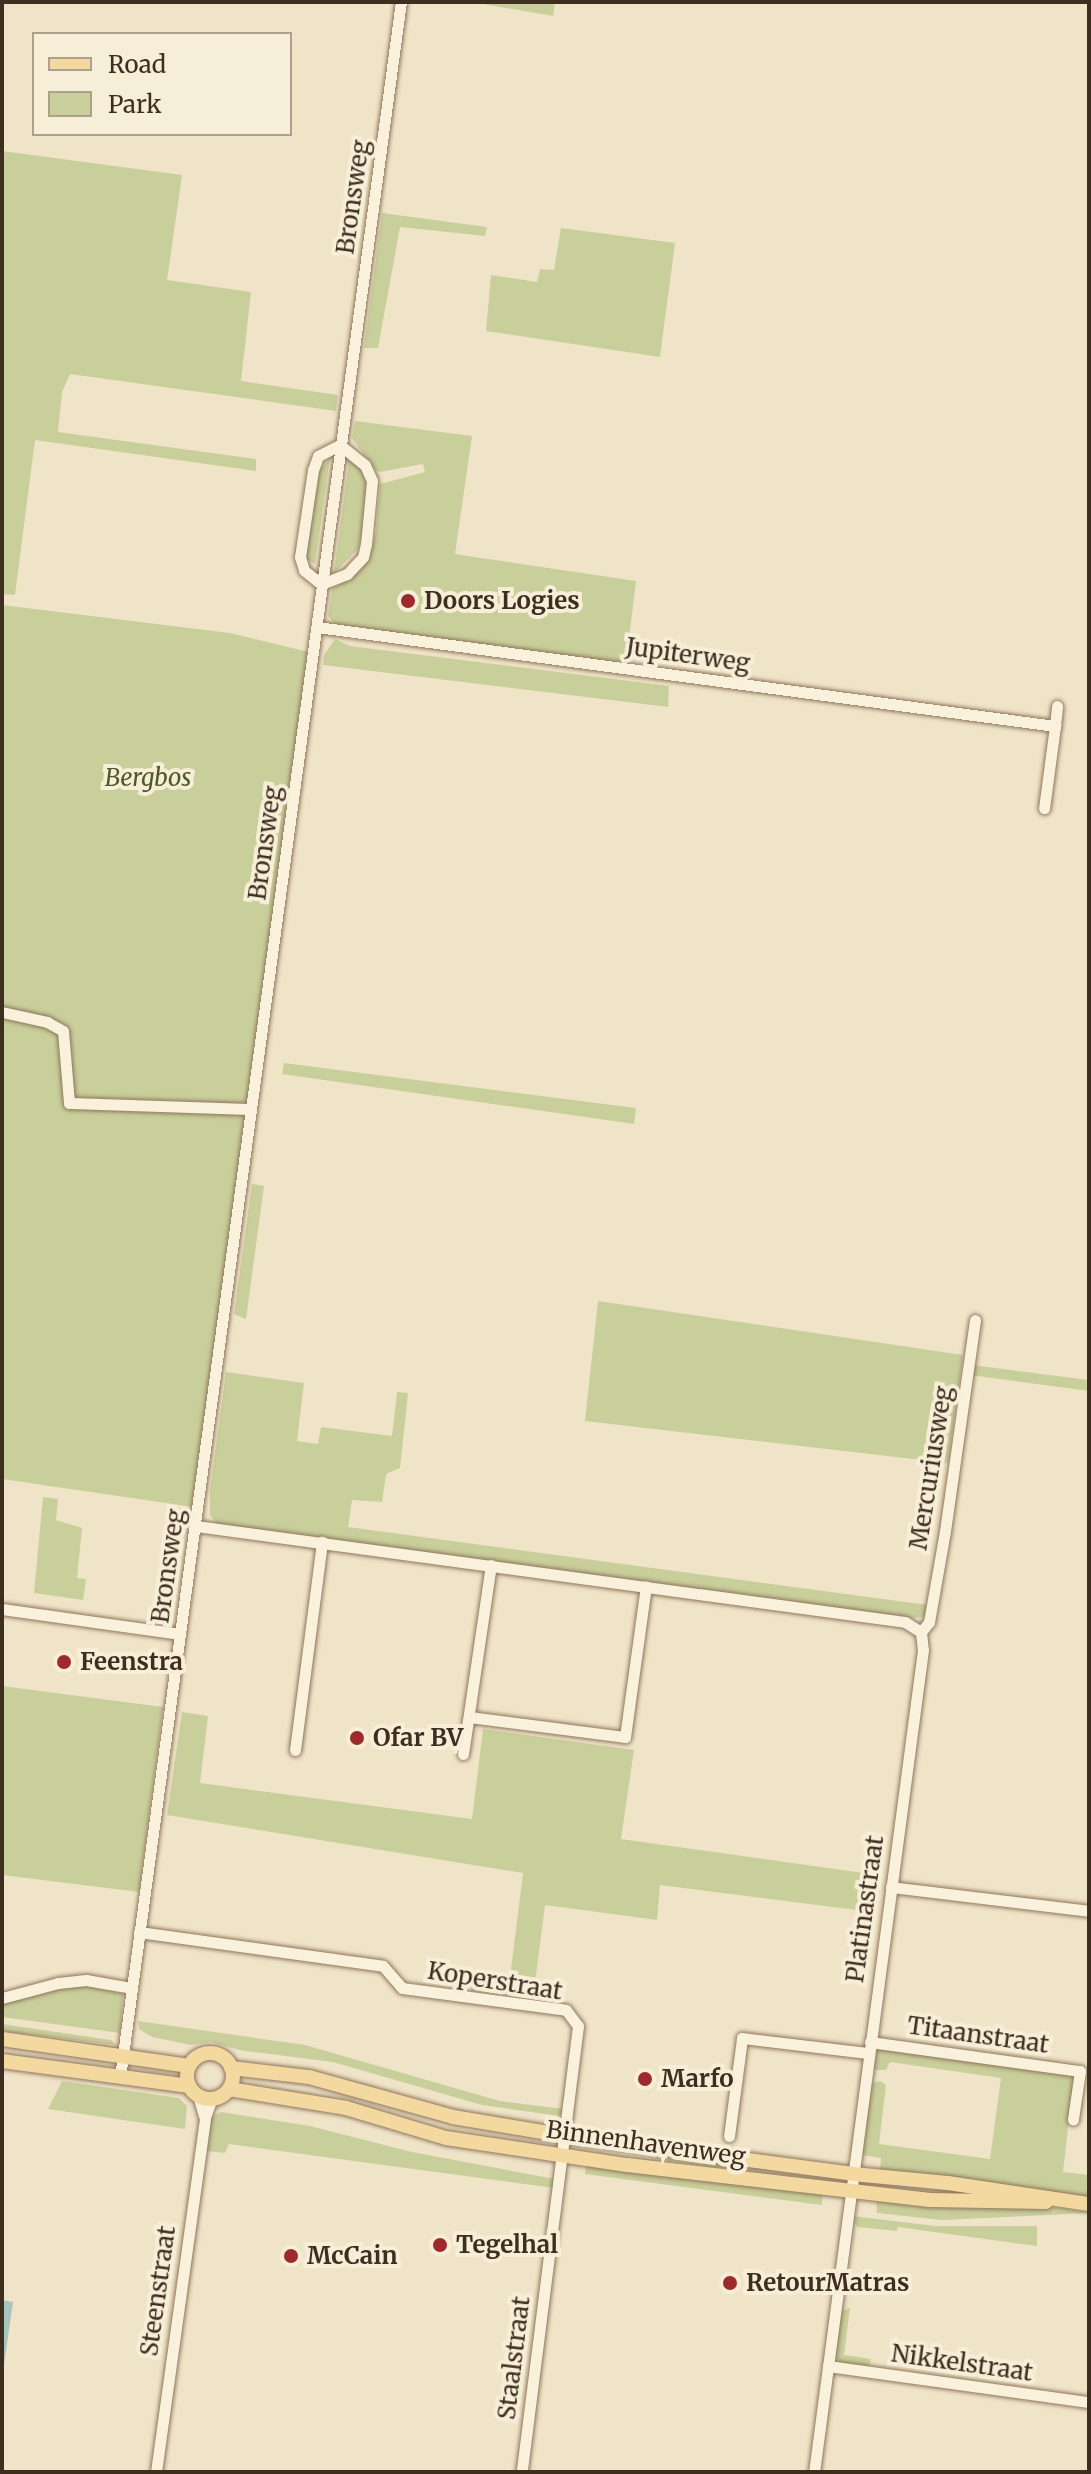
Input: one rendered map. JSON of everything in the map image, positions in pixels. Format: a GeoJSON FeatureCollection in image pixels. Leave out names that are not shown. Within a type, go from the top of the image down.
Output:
{"type":"FeatureCollection","features":[{"type":"Feature","properties":{"kind":"main road"},"geometry":{"type":"LineString","coordinates":[[2,2039],[189,2066]]}},
{"type":"Feature","properties":{"kind":"main road"},"geometry":{"type":"LineString","coordinates":[[2,2061],[120,2077],[200,2093],[229,2089],[231,2068],[227,2061],[212,2053],[200,2055],[189,2066]]}},
{"type":"Feature","properties":{"kind":"main road"},"geometry":{"type":"LineString","coordinates":[[189,2066],[200,2093]]}},
{"type":"Feature","properties":{"kind":"main road","name":"Binnenhavenweg"},"geometry":{"type":"LineString","coordinates":[[231,2068],[309,2077],[453,2117],[566,2136],[853,2174],[948,2183],[1089,2204]]}},
{"type":"Feature","properties":{"kind":"main road","name":"Binnenhavenweg"},"geometry":{"type":"LineString","coordinates":[[229,2089],[346,2108],[446,2138],[563,2154],[851,2192],[960,2202],[1062,2201]]}},
{"type":"Feature","properties":{"kind":"street","name":"Bronsweg"},"geometry":{"type":"LineString","coordinates":[[120,2077],[401,2]]}},
{"type":"Feature","properties":{"kind":"street"},"geometry":{"type":"LineString","coordinates":[[340,445],[365,465],[372,481],[366,544],[363,557],[347,574],[321,584],[304,570],[302,546],[313,470],[318,456],[340,445]]}},
{"type":"Feature","properties":{"kind":"street","name":"Jupiterweg"},"geometry":{"type":"LineString","coordinates":[[317,627],[1055,726]]}},
{"type":"Feature","properties":{"kind":"street"},"geometry":{"type":"LineString","coordinates":[[1044,808],[1057,706]]}},
{"type":"Feature","properties":{"kind":"street"},"geometry":{"type":"LineString","coordinates":[[2,1012],[47,1022],[63,1031],[69,1103],[251,1109]]}},
{"type":"Feature","properties":{"kind":"street","name":"Mercuriusweg"},"geometry":{"type":"LineString","coordinates":[[921,1632],[929,1622],[975,1320]]}},
{"type":"Feature","properties":{"kind":"street"},"geometry":{"type":"LineString","coordinates":[[196,1526],[905,1622],[921,1632]]}},
{"type":"Feature","properties":{"kind":"street"},"geometry":{"type":"LineString","coordinates":[[295,1750],[322,1542]]}},
{"type":"Feature","properties":{"kind":"street"},"geometry":{"type":"LineString","coordinates":[[463,1754],[491,1565]]}},
{"type":"Feature","properties":{"kind":"street"},"geometry":{"type":"LineString","coordinates":[[469,1717],[625,1737],[646,1586]]}},
{"type":"Feature","properties":{"kind":"street"},"geometry":{"type":"LineString","coordinates":[[2,1609],[180,1634]]}},
{"type":"Feature","properties":{"kind":"street","name":"Platinastraat"},"geometry":{"type":"LineString","coordinates":[[851,2192],[923,1650],[921,1632]]}},
{"type":"Feature","properties":{"kind":"street"},"geometry":{"type":"LineString","coordinates":[[891,1887],[1089,1911]]}},
{"type":"Feature","properties":{"kind":"street","name":"Koperstraat"},"geometry":{"type":"LineString","coordinates":[[139,1932],[383,1966],[402,1988],[566,2010],[578,2026],[563,2154]]}},
{"type":"Feature","properties":{"kind":"street"},"geometry":{"type":"LineString","coordinates":[[2,1998],[58,1983],[86,1980],[132,1988]]}},
{"type":"Feature","properties":{"kind":"street","name":"Titaanstraat"},"geometry":{"type":"LineString","coordinates":[[729,2136],[742,2038],[1080,2071],[1073,2119]]}},
{"type":"Feature","properties":{"kind":"street","name":"Steenstraat"},"geometry":{"type":"LineString","coordinates":[[156,2472],[205,2117],[200,2093]]}},
{"type":"Feature","properties":{"kind":"street","name":"Staalstraat"},"geometry":{"type":"LineString","coordinates":[[522,2472],[563,2154]]}},
{"type":"Feature","properties":{"kind":"street"},"geometry":{"type":"LineString","coordinates":[[814,2472],[851,2192]]}},
{"type":"Feature","properties":{"kind":"street","name":"Nikkelstraat"},"geometry":{"type":"LineString","coordinates":[[828,2366],[1089,2402]]}},
{"type":"Feature","properties":{"kind":"green space"},"geometry":{"type":"Polygon","coordinates":[[[471,2],[555,2],[553,16],[471,2]]]}},
{"type":"Feature","properties":{"kind":"green space"},"geometry":{"type":"Polygon","coordinates":[[[2,151],[182,175],[167,280],[251,292],[241,381],[338,395],[336,411],[70,374],[62,392],[58,432],[256,459],[256,471],[35,440],[15,595],[2,594],[2,151]]]}},
{"type":"Feature","properties":{"kind":"green space"},"geometry":{"type":"Polygon","coordinates":[[[382,213],[487,227],[485,236],[400,227],[378,348],[364,348],[382,213]]]}},
{"type":"Feature","properties":{"kind":"green space"},"geometry":{"type":"Polygon","coordinates":[[[561,228],[675,243],[660,357],[486,331],[491,275],[537,282],[540,269],[554,270],[561,228]]]}},
{"type":"Feature","properties":{"kind":"green space"},"geometry":{"type":"Polygon","coordinates":[[[355,421],[472,436],[455,554],[636,581],[626,664],[335,624],[328,616],[332,589],[354,574],[370,555],[376,532],[380,484],[425,472],[423,464],[380,472],[375,470],[352,438],[355,421]]]}},
{"type":"Feature","properties":{"kind":"green space"},"geometry":{"type":"Polygon","coordinates":[[[350,453],[362,469],[367,486],[364,530],[358,549],[334,573],[350,453]]]}},
{"type":"Feature","properties":{"kind":"green space"},"geometry":{"type":"Polygon","coordinates":[[[330,457],[315,564],[306,559],[316,475],[330,457]]]}},
{"type":"Feature","properties":{"kind":"green space","name":"Bergbos"},"geometry":{"type":"Polygon","coordinates":[[[2,605],[230,633],[313,653],[193,1507],[2,1479],[2,605]]]}},
{"type":"Feature","properties":{"kind":"green space"},"geometry":{"type":"Polygon","coordinates":[[[335,639],[350,646],[669,686],[668,707],[323,665],[324,655],[335,639]]]}},
{"type":"Feature","properties":{"kind":"green space"},"geometry":{"type":"Polygon","coordinates":[[[284,1063],[636,1108],[634,1124],[282,1074],[284,1063]]]}},
{"type":"Feature","properties":{"kind":"green space"},"geometry":{"type":"Polygon","coordinates":[[[252,1184],[264,1186],[246,1319],[234,1314],[252,1184]]]}},
{"type":"Feature","properties":{"kind":"green space"},"geometry":{"type":"Polygon","coordinates":[[[598,1301],[963,1355],[948,1463],[585,1421],[598,1301]]]}},
{"type":"Feature","properties":{"kind":"green space"},"geometry":{"type":"Polygon","coordinates":[[[972,1365],[1089,1380],[1089,1391],[970,1375],[972,1365]]]}},
{"type":"Feature","properties":{"kind":"green space"},"geometry":{"type":"Polygon","coordinates":[[[226,1372],[304,1383],[297,1441],[318,1444],[321,1427],[392,1436],[397,1392],[408,1393],[400,1468],[386,1474],[382,1502],[352,1500],[348,1527],[928,1605],[927,1609],[924,1617],[912,1618],[217,1524],[210,1515],[210,1490],[226,1372]]]}},
{"type":"Feature","properties":{"kind":"green space"},"geometry":{"type":"Polygon","coordinates":[[[43,1497],[58,1499],[56,1520],[82,1528],[77,1578],[86,1579],[83,1600],[34,1593],[43,1497]]]}},
{"type":"Feature","properties":{"kind":"green space"},"geometry":{"type":"Polygon","coordinates":[[[2,1686],[163,1707],[139,1892],[2,1875],[2,1686]]]}},
{"type":"Feature","properties":{"kind":"green space"},"geometry":{"type":"Polygon","coordinates":[[[182,1712],[208,1716],[200,1783],[472,1819],[483,1729],[634,1750],[621,1839],[878,1875],[872,1912],[660,1885],[657,1920],[545,1905],[535,1983],[548,1987],[541,2000],[471,1991],[469,1974],[510,1977],[523,1873],[167,1815],[182,1712]]]}},
{"type":"Feature","properties":{"kind":"green space"},"geometry":{"type":"Polygon","coordinates":[[[89,1986],[123,1994],[120,2033],[2,2017],[2,2004],[70,1987],[89,1986]]]}},
{"type":"Feature","properties":{"kind":"green space"},"geometry":{"type":"Polygon","coordinates":[[[138,2021],[305,2045],[500,2101],[563,2109],[559,2116],[482,2105],[333,2062],[239,2050],[211,2042],[191,2045],[152,2037],[139,2029],[138,2021]]]}},
{"type":"Feature","properties":{"kind":"green space"},"geometry":{"type":"Polygon","coordinates":[[[2,2024],[111,2040],[116,2045],[2,2031],[2,2024]]]}},
{"type":"Feature","properties":{"kind":"green space"},"geometry":{"type":"Polygon","coordinates":[[[875,2047],[1074,2075],[1063,2172],[1089,2175],[1089,2197],[880,2173],[881,2158],[861,2155],[870,2084],[880,2081],[886,2085],[879,2144],[990,2159],[1001,2078],[890,2062],[886,2070],[877,2070],[872,2068],[875,2047]]]}},
{"type":"Feature","properties":{"kind":"green space"},"geometry":{"type":"Polygon","coordinates":[[[62,2081],[179,2098],[187,2106],[185,2129],[48,2109],[62,2081]]]}},
{"type":"Feature","properties":{"kind":"green space"},"geometry":{"type":"Polygon","coordinates":[[[221,2112],[310,2126],[412,2152],[555,2179],[554,2188],[229,2144],[225,2153],[207,2151],[211,2118],[221,2112]]]}},
{"type":"Feature","properties":{"kind":"green space"},"geometry":{"type":"Polygon","coordinates":[[[650,2158],[695,2158],[783,2171],[730,2169],[650,2158]]]}},
{"type":"Feature","properties":{"kind":"green space"},"geometry":{"type":"Polygon","coordinates":[[[586,2165],[823,2193],[822,2205],[585,2174],[586,2165]]]}},
{"type":"Feature","properties":{"kind":"green space"},"geometry":{"type":"Polygon","coordinates":[[[876,2201],[914,2206],[1062,2208],[1089,2213],[942,2220],[877,2213],[876,2201]]]}},
{"type":"Feature","properties":{"kind":"green space"},"geometry":{"type":"Polygon","coordinates":[[[852,2216],[935,2226],[1037,2226],[1037,2246],[898,2227],[897,2231],[857,2227],[852,2216]]]}},
{"type":"Feature","properties":{"kind":"green space"},"geometry":{"type":"Polygon","coordinates":[[[850,2308],[844,2355],[871,2359],[869,2367],[842,2364],[835,2356],[841,2311],[850,2308]]]}},
{"type":"Feature","properties":{"kind":"water"},"geometry":{"type":"Polygon","coordinates":[[[2,2300],[13,2302],[2,2378],[2,2300]]]}},
{"type":"Feature","properties":{"kind":"place","name":"Doors Logies"},"geometry":{"type":"Point","coordinates":[408,601]}},
{"type":"Feature","properties":{"kind":"place","name":"Feenstra"},"geometry":{"type":"Point","coordinates":[64,1662]}},
{"type":"Feature","properties":{"kind":"place","name":"Ofar BV"},"geometry":{"type":"Point","coordinates":[357,1738]}},
{"type":"Feature","properties":{"kind":"place","name":"Marfo"},"geometry":{"type":"Point","coordinates":[645,2079]}},
{"type":"Feature","properties":{"kind":"place","name":"Tegelhal"},"geometry":{"type":"Point","coordinates":[440,2245]}},
{"type":"Feature","properties":{"kind":"place","name":"McCain"},"geometry":{"type":"Point","coordinates":[291,2256]}},
{"type":"Feature","properties":{"kind":"place","name":"RetourMatras"},"geometry":{"type":"Point","coordinates":[730,2283]}}]}
